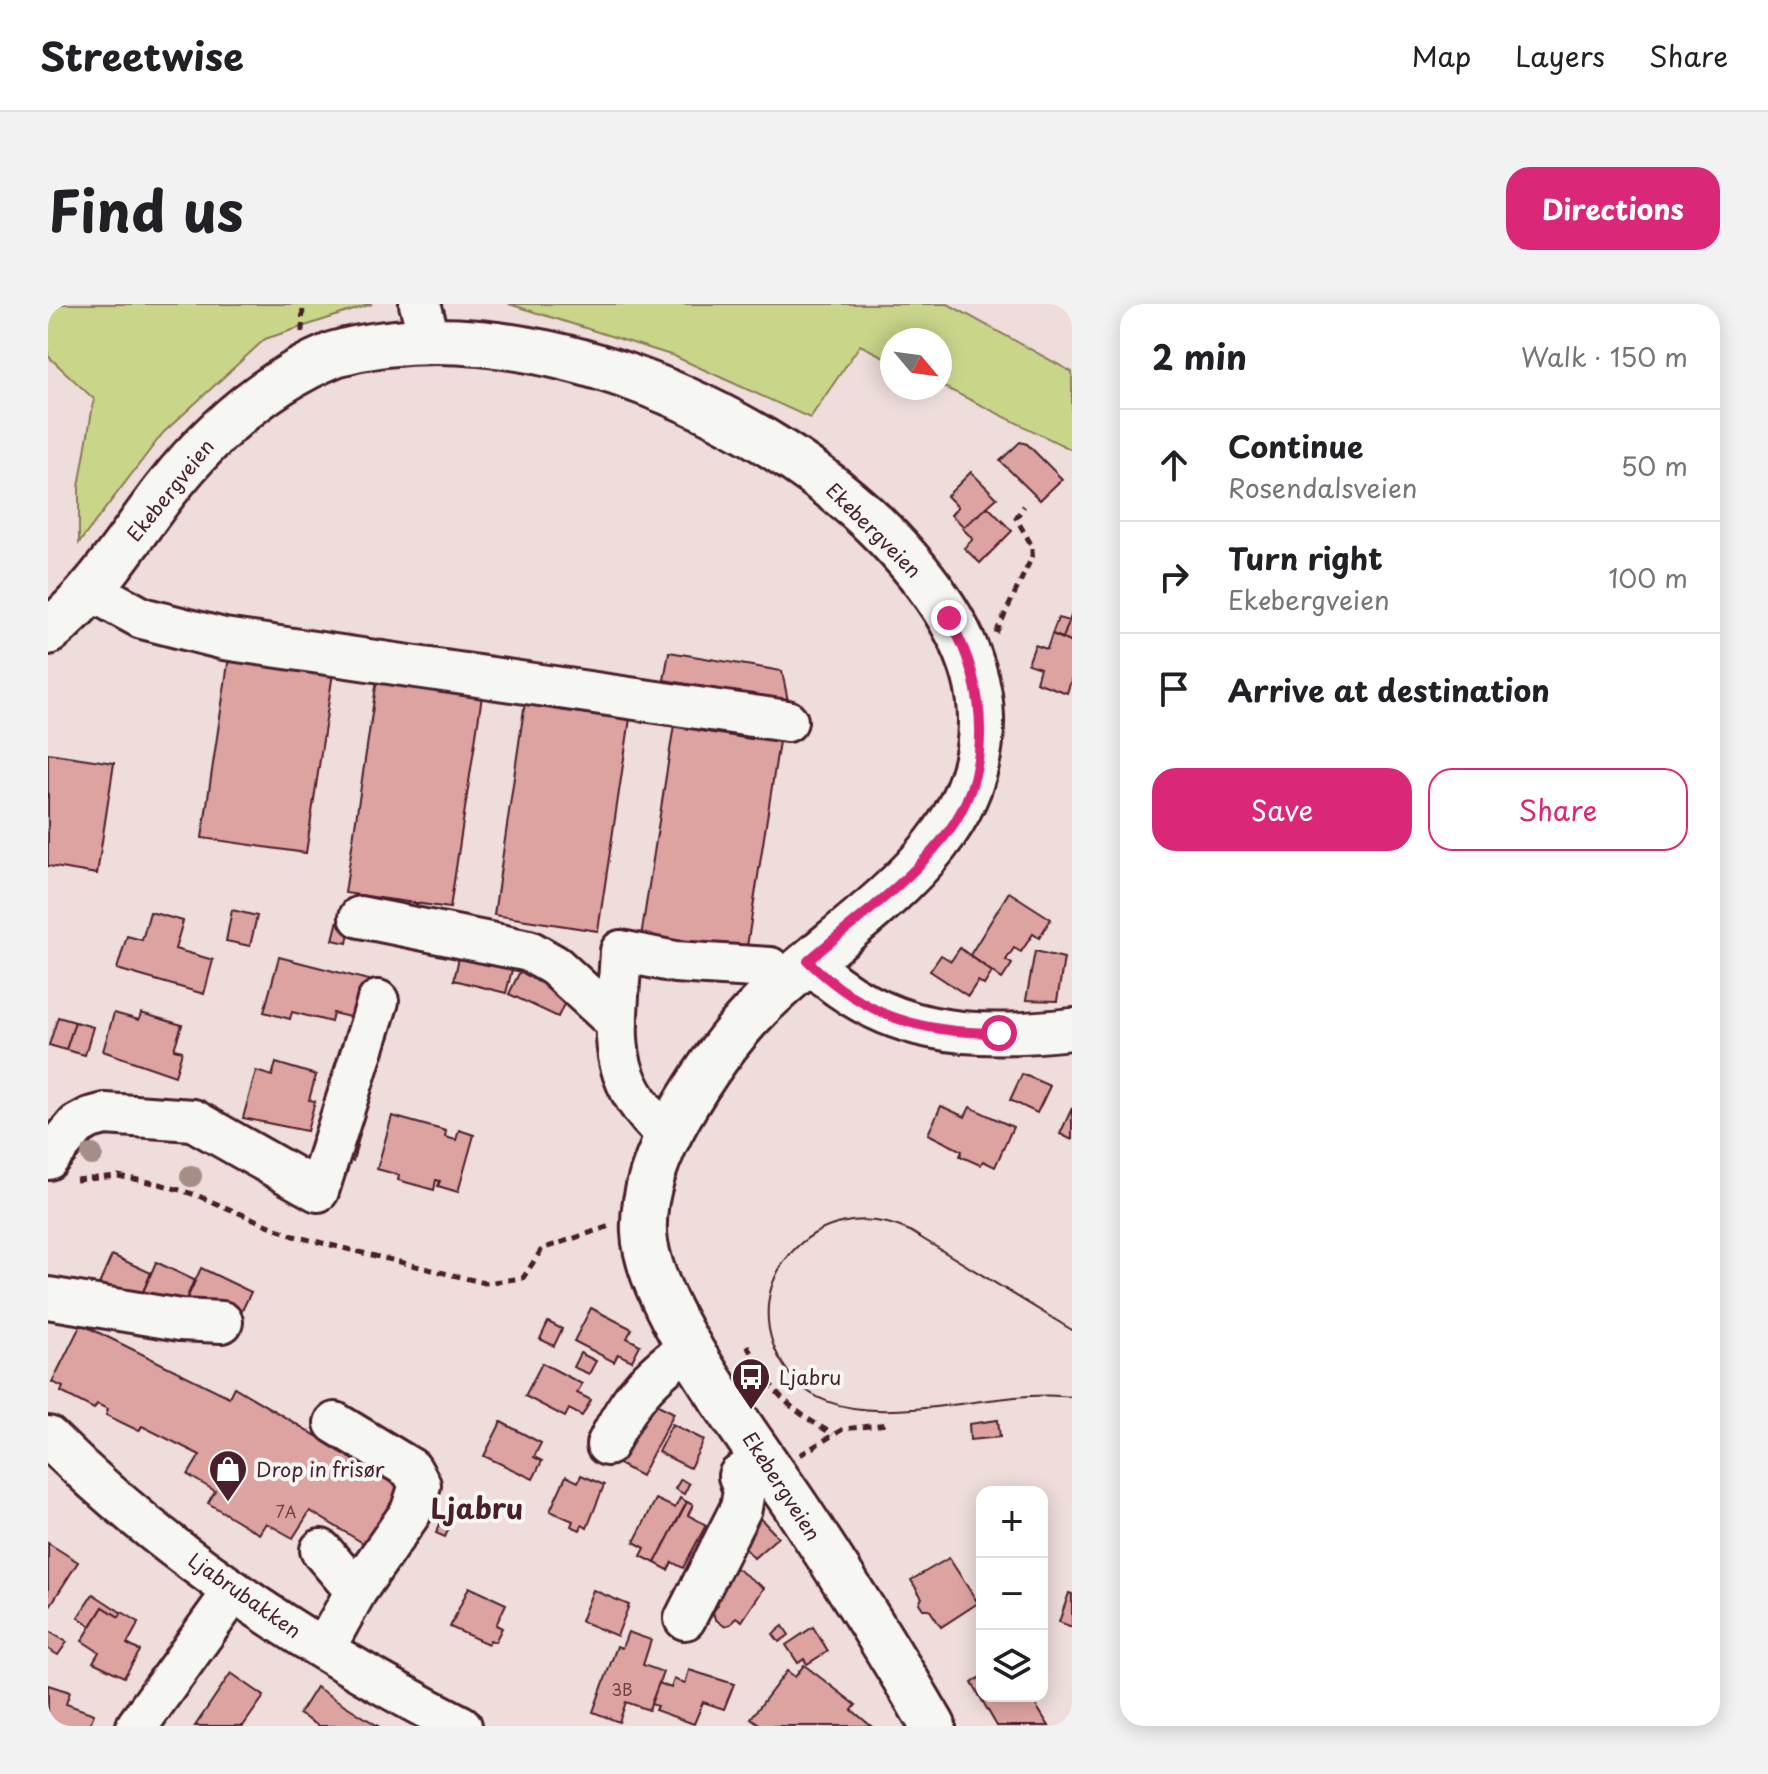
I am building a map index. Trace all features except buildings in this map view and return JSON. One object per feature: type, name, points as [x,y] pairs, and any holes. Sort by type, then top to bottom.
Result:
[{"type":"main road","name":"Ekebergveien","points":[[48,632],[91,590],[184,468],[224,425],[254,401],[335,353],[381,339],[424,318],[572,351],[682,390],[745,423],[814,471],[872,522],[916,569],[949,618],[970,660],[981,707],[978,758],[963,804],[934,849],[797,971],[730,1040],[668,1136],[648,1191],[644,1239],[659,1293],[691,1346],[778,1459],[933,1726]]},
{"type":"street","points":[[91,590],[142,618],[224,639],[787,721]]},
{"type":"street","points":[[360,917],[529,951],[555,966],[617,1023]]},
{"type":"street","points":[[668,1136],[629,1092],[620,1072],[617,1023],[621,951],[675,962],[797,971],[826,979],[868,1007],[923,1028],[999,1033],[1072,1029]]},
{"type":"street","points":[[55,1174],[57,1145],[90,1118],[105,1114],[193,1120],[318,1191],[378,1001]]},
{"type":"street","points":[[48,1298],[180,1320],[222,1322]]},
{"type":"street","points":[[607,1445],[623,1411],[645,1381],[691,1346]]},
{"type":"street","points":[[324,1649],[356,1591],[411,1512],[420,1485],[411,1469],[335,1423]]},
{"type":"street","name":"Ljabrubakken","points":[[48,1437],[118,1503],[234,1591],[384,1687],[461,1726]]},
{"type":"street","points":[[685,1619],[741,1508],[744,1491],[739,1476],[778,1459]]},
{"type":"street","points":[[321,1550],[356,1591]]},
{"type":"street","points":[[137,1726],[234,1591]]},
{"type":"path","points":[[1002,624],[1032,557],[1031,543],[1016,518],[1024,506]]},
{"type":"path","points":[[55,1174],[75,1180],[118,1176],[160,1184],[196,1195],[294,1236],[485,1283],[523,1278],[542,1249],[622,1224]]},
{"type":"path","points":[[747,1345],[762,1378],[774,1391],[805,1419],[833,1434]]},
{"type":"path","points":[[778,1459],[833,1434],[888,1424]]},
{"type":"green space","points":[[48,304],[372,304],[265,339],[163,433],[79,543],[79,487],[94,399],[48,356]]},
{"type":"green space","points":[[509,304],[948,304],[1072,372],[1072,450],[952,391],[952,328],[880,328],[880,355],[860,345],[810,418],[674,356]]},
{"type":"tram line","points":[[1072,1330],[910,1231],[876,1221],[843,1223],[814,1234],[791,1253],[775,1278],[768,1308],[772,1340],[788,1372],[812,1394],[844,1406],[880,1410],[1038,1396],[1072,1397]]},
{"type":"place","name":"Ljabru","points":[[751,1411]]},
{"type":"place","name":"Drop in frisør","points":[[228,1503]]},
{"type":"district","name":"Ljabru","points":[[477,1507]]},
{"type":"route","points":[[949,618],[970,660],[981,707],[978,758],[963,804],[942,841],[808,961],[850,996],[899,1021],[943,1031],[999,1033]]}]
